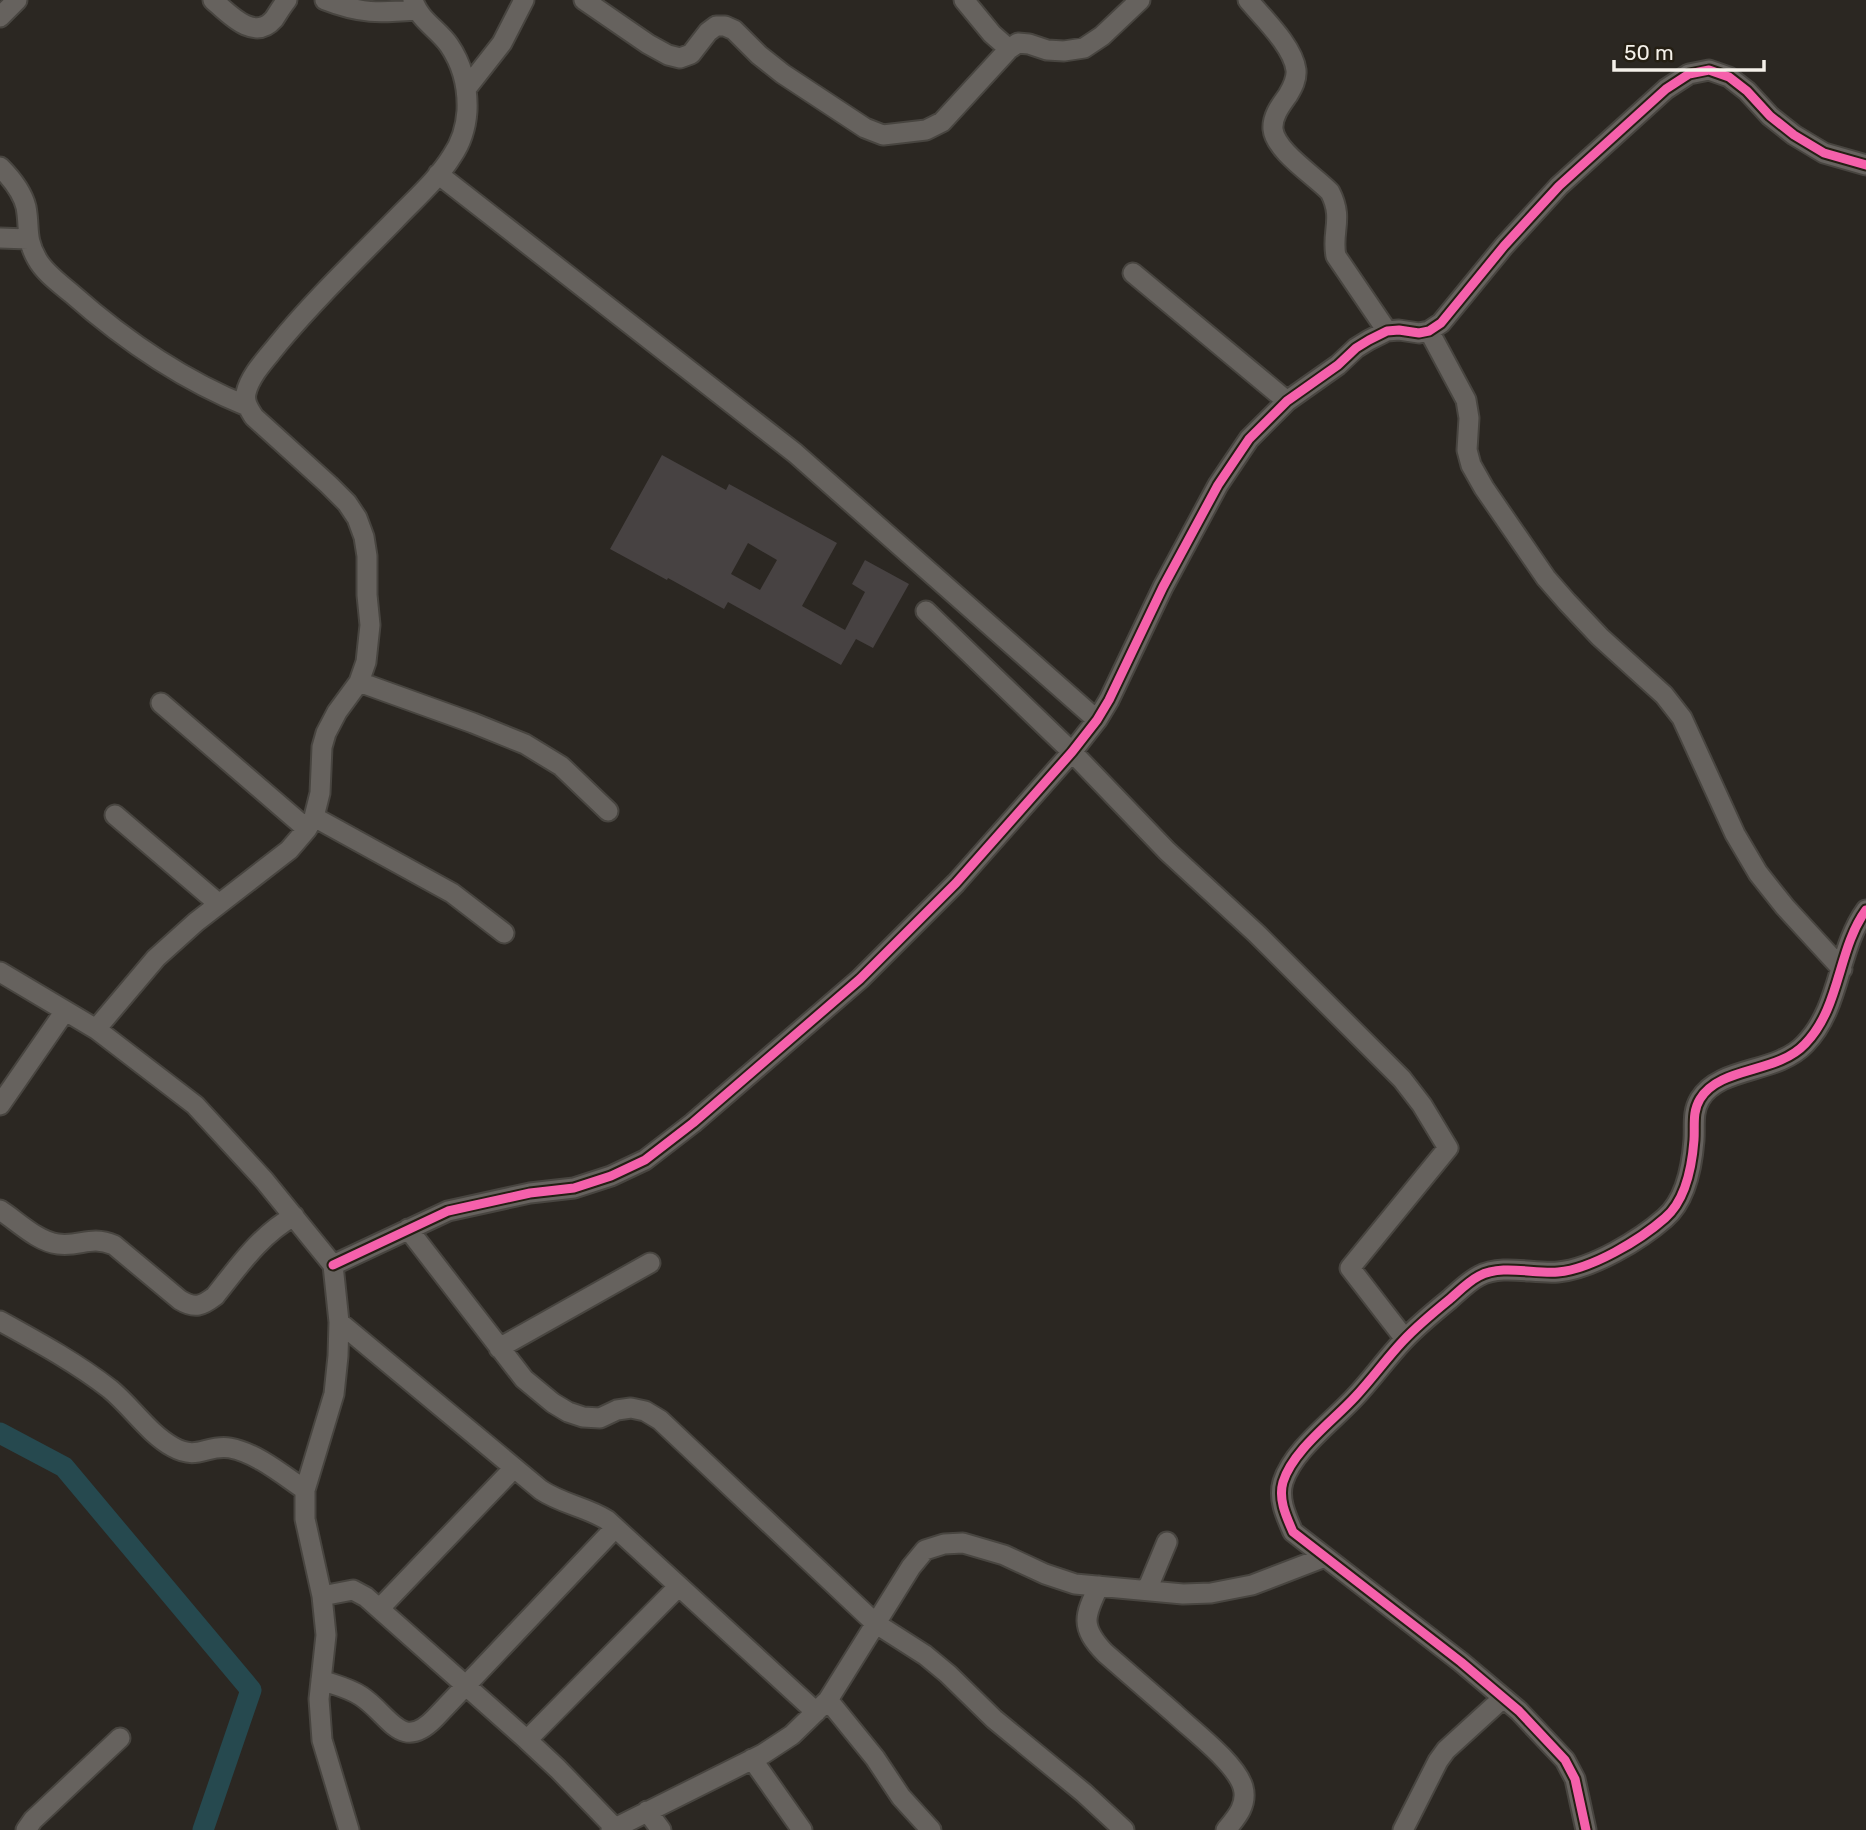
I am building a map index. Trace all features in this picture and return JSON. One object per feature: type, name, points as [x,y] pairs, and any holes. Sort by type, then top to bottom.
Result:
[{"type":"street","points":[[0,17],[17,0]]},
{"type":"street","points":[[213,0],[243,25],[252,29],[263,28],[273,20],[287,0]]},
{"type":"street","points":[[247,406],[246,394],[253,378],[287,333],[425,190],[452,157],[463,135],[467,113],[462,71],[449,45],[415,5],[380,13],[352,10],[325,0]]},
{"type":"street","points":[[466,89],[502,43],[524,0]]},
{"type":"street","points":[[584,0],[648,44],[680,58],[691,54],[716,26],[734,30],[783,74],[865,128],[884,135],[926,130],[942,122],[1009,48],[1018,43],[1047,50],[1084,48],[1102,36],[1140,0]]},
{"type":"street","points":[[964,0],[992,34],[1009,48]]},
{"type":"street","points":[[1248,0],[1282,41],[1296,71],[1294,85],[1275,118],[1275,136],[1282,147],[1330,192],[1338,216],[1336,256],[1387,331]]},
{"type":"street","points":[[333,1265],[448,1211],[574,1188],[611,1176],[645,1160],[693,1123],[860,979],[956,883],[1097,720],[1163,587],[1218,485],[1249,439],[1287,401],[1369,340],[1387,331],[1429,331],[1441,323],[1504,246],[1559,186],[1666,89],[1689,74],[1709,71],[1729,77],[1794,135],[1824,153],[1866,165]]},
{"type":"street","points":[[0,167],[20,191],[26,206],[28,239],[38,261],[51,275],[108,325],[194,383],[247,406],[271,434],[338,494],[357,518],[367,556],[370,625],[366,662],[359,682],[337,712],[326,733],[322,747],[320,793],[310,823],[289,850],[219,904],[156,958],[96,1029]]},
{"type":"street","points":[[438,174],[794,453],[1097,720]]},
{"type":"street","points":[[0,237],[28,239]]},
{"type":"street","points":[[1133,273],[1287,401]]},
{"type":"street","points":[[1429,331],[1466,400],[1469,418],[1467,450],[1471,465],[1484,488],[1546,578],[1600,637],[1664,695],[1682,718],[1735,834],[1758,873],[1842,969]]},
{"type":"street","points":[[926,611],[1072,752],[1167,851],[1257,934],[1402,1079],[1422,1105],[1448,1148],[1350,1268],[1405,1339]]},
{"type":"street","points":[[359,682],[525,744],[561,766],[608,811]]},
{"type":"street","points":[[161,703],[310,823],[452,893],[504,933]]},
{"type":"street","points":[[115,815],[219,904]]},
{"type":"street","points":[[1586,1830],[1575,1779],[1565,1760],[1519,1711],[1461,1662],[1293,1532],[1282,1507],[1283,1483],[1295,1459],[1357,1395],[1405,1339],[1480,1275],[1499,1271],[1559,1272],[1586,1266],[1622,1249],[1667,1216],[1681,1196],[1691,1167],[1693,1120],[1698,1102],[1706,1089],[1741,1072],[1762,1068],[1784,1059],[1805,1045],[1833,999],[1852,938],[1866,910]]},
{"type":"street","points":[[0,972],[96,1029],[195,1105],[264,1180],[333,1265],[338,1322],[334,1394],[305,1490],[305,1519],[322,1596],[326,1635],[319,1699],[321,1740],[349,1830]]},
{"type":"street","points":[[0,1105],[65,1011]]},
{"type":"street","points":[[0,1210],[36,1235],[56,1244],[102,1240],[114,1245],[180,1300],[198,1307],[215,1296],[262,1239],[294,1216]]},
{"type":"street","points":[[408,1229],[524,1379],[553,1403],[583,1417],[600,1418],[617,1410],[631,1408],[645,1411],[660,1420],[875,1623],[925,1655],[948,1674],[994,1719],[1125,1830]]},
{"type":"street","points":[[499,1348],[650,1263]]},
{"type":"street","points":[[0,1321],[52,1349],[88,1373],[118,1396],[170,1446],[193,1454],[227,1447],[237,1450],[267,1464],[305,1490]]},
{"type":"street","points":[[338,1322],[552,1497],[597,1514],[615,1528],[679,1586],[822,1706],[874,1758],[901,1797],[931,1830]]},
{"type":"street","points":[[380,1608],[514,1468]]},
{"type":"street","points":[[321,1680],[360,1695],[401,1731],[411,1734],[419,1732],[428,1726],[615,1528]]},
{"type":"street","points":[[1147,1590],[1167,1542]]},
{"type":"street","points":[[322,1596],[353,1590],[380,1608],[558,1769],[613,1829],[752,1759],[792,1735],[822,1706],[911,1567],[925,1550],[944,1544],[963,1544],[1004,1555],[1075,1584],[1183,1594],[1211,1593],[1252,1585],[1325,1557]]},
{"type":"street","points":[[527,1740],[679,1586]]},
{"type":"street","points":[[1099,1586],[1087,1615],[1091,1639],[1218,1753],[1239,1777],[1244,1789],[1244,1800],[1239,1815],[1226,1830]]},
{"type":"street","points":[[1403,1830],[1442,1756],[1503,1698]]},
{"type":"street","points":[[26,1830],[33,1820],[120,1738]]},
{"type":"street","points":[[752,1759],[802,1830]]},
{"type":"street","points":[[647,1811],[661,1830]]},
{"type":"building","points":[[662,455],[726,490],[729,484],[837,543],[802,606],[845,630],[865,592],[852,584],[865,560],[909,584],[873,648],[856,639],[841,665],[728,602],[724,609],[610,549]],"holes":[[[748,543],[777,560],[760,590],[731,574]]]},
{"type":"waterway","points":[[0,1433],[64,1467],[251,1690],[203,1830]]},
{"type":"cycle path","points":[[333,1265],[448,1211],[530,1193],[574,1188],[611,1176],[645,1160],[693,1123],[860,979],[956,883],[1097,720],[1163,587],[1218,485],[1249,439],[1287,401],[1369,340],[1387,331],[1429,331],[1441,323],[1504,246],[1559,186],[1666,89],[1689,74],[1709,70],[1729,77],[1794,135],[1824,153],[1866,165]]},
{"type":"cycle path","points":[[1586,1830],[1575,1779],[1565,1760],[1519,1711],[1461,1662],[1293,1532],[1282,1501],[1283,1482],[1304,1447],[1355,1397],[1403,1341],[1479,1276],[1508,1270],[1571,1270],[1629,1244],[1665,1218],[1678,1202],[1687,1182],[1693,1150],[1695,1114],[1700,1099],[1709,1088],[1721,1081],[1780,1061],[1805,1044],[1826,1013],[1849,943],[1866,910]]}]
